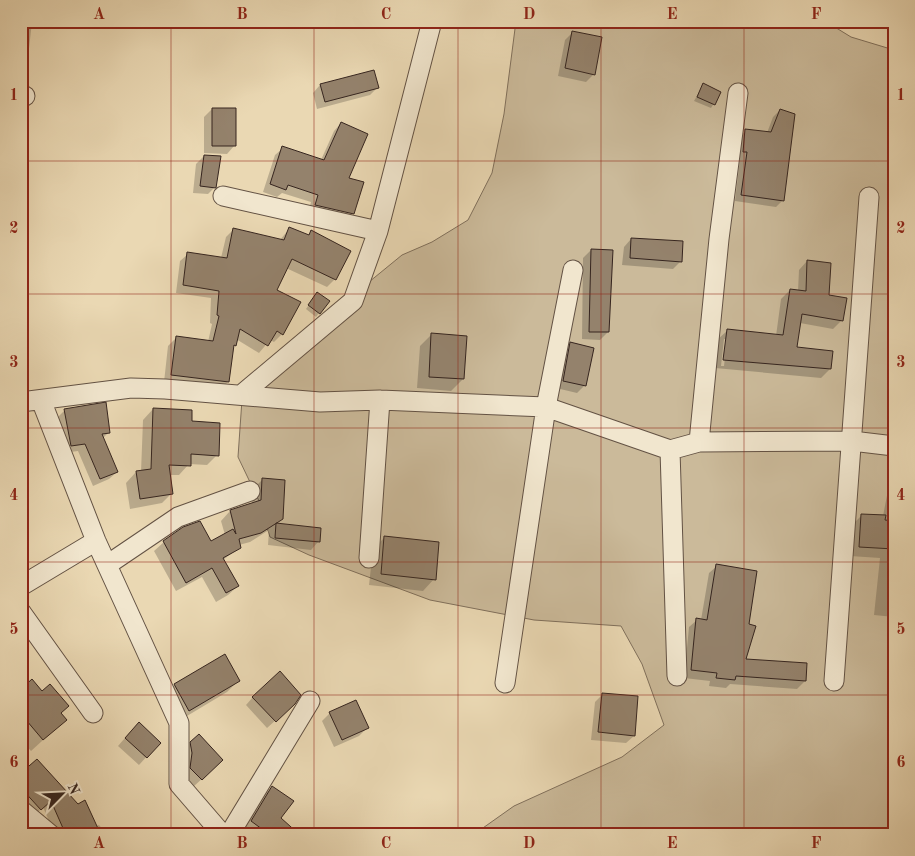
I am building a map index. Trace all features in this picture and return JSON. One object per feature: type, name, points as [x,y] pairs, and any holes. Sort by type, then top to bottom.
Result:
[{"type":"street","points":[[241,395],[353,301],[378,232],[432,21]]},
{"type":"street","points":[[699,442],[719,239],[738,93]]},
{"type":"street","points":[[223,196],[378,232]]},
{"type":"street","points":[[834,681],[869,197]]},
{"type":"street","points":[[505,683],[546,407],[573,270]]},
{"type":"street","points":[[21,402],[132,388],[320,402],[380,400],[546,407],[670,450],[699,442],[852,441],[894,446]]},
{"type":"street","points":[[41,400],[96,540],[179,723],[179,784],[223,835]]},
{"type":"street","points":[[369,558],[380,400]]},
{"type":"street","points":[[670,450],[678,676]]},
{"type":"street","points":[[107,565],[178,517],[250,491]]},
{"type":"street","points":[[21,586],[96,540]]},
{"type":"street","points":[[21,612],[93,713]]},
{"type":"street","points":[[229,835],[310,701]]},
{"type":"street","points":[[21,810],[51,835]]},
{"type":"shaded area","points":[[516,21],[825,21],[851,37],[894,50],[894,835],[473,835],[514,806],[622,757],[664,725],[642,664],[621,626],[534,620],[430,600],[309,555],[270,537],[259,501],[238,457],[243,385],[402,255],[432,242],[468,220],[492,173],[504,114]]},
{"type":"building","points":[[572,31],[602,37],[595,75],[565,68]]},
{"type":"building","points":[[374,70],[379,88],[325,102],[320,84]]},
{"type":"building","points":[[703,83],[721,92],[715,105],[697,97]]},
{"type":"building","points":[[212,108],[236,108],[236,146],[212,146]]},
{"type":"building","points":[[780,109],[795,114],[784,201],[741,195],[747,152],[743,152],[745,129],[771,132]]},
{"type":"building","points":[[341,122],[368,134],[349,178],[364,182],[354,214],[315,205],[318,195],[288,185],[286,190],[270,184],[282,146],[324,160]]},
{"type":"building","points":[[204,155],[221,156],[216,188],[200,186]]},
{"type":"building","points":[[289,227],[309,235],[311,230],[351,251],[336,280],[292,259],[277,290],[301,302],[283,335],[277,331],[268,346],[240,329],[236,346],[234,345],[229,382],[171,375],[176,336],[213,341],[219,316],[217,315],[219,291],[183,285],[187,252],[227,258],[233,228],[284,240]]},
{"type":"building","points":[[631,238],[683,241],[682,262],[630,258]]},
{"type":"building","points":[[591,249],[613,250],[609,332],[589,332]]},
{"type":"building","points":[[807,260],[831,263],[829,295],[847,298],[843,321],[802,314],[797,347],[833,351],[831,369],[723,360],[727,329],[783,335],[790,289],[806,291]]},
{"type":"building","points":[[317,292],[330,301],[320,314],[308,305]]},
{"type":"building","points":[[431,333],[467,336],[464,379],[429,377]]},
{"type":"building","points":[[570,342],[594,348],[586,386],[563,381]]},
{"type":"building","points":[[106,402],[110,433],[102,434],[118,472],[100,479],[85,444],[71,446],[64,409]]},
{"type":"building","points":[[153,408],[192,410],[192,421],[220,423],[219,456],[191,454],[191,466],[169,465],[173,494],[140,499],[136,471],[151,469]]},
{"type":"building","points":[[262,478],[285,480],[283,519],[261,533],[239,539],[241,548],[223,558],[239,586],[226,593],[212,568],[186,583],[163,541],[183,527],[200,521],[211,541],[233,529],[236,534],[230,510],[261,500]]},
{"type":"building","points":[[861,514],[886,515],[885,520],[894,521],[894,549],[859,547]]},
{"type":"building","points":[[276,523],[321,528],[320,542],[275,538]]},
{"type":"building","points":[[384,536],[439,542],[436,580],[381,574]]},
{"type":"building","points":[[716,564],[757,571],[749,624],[756,626],[746,659],[807,663],[806,681],[736,676],[735,680],[716,678],[717,673],[691,670],[696,618],[707,620]]},
{"type":"building","points":[[225,654],[240,681],[189,711],[174,684]]},
{"type":"building","points":[[280,671],[301,695],[295,704],[276,722],[252,697]]},
{"type":"building","points":[[32,679],[42,691],[50,684],[69,706],[61,713],[67,720],[43,740],[21,714],[21,689]]},
{"type":"building","points":[[602,693],[638,696],[635,736],[598,732]]},
{"type":"building","points":[[356,700],[369,728],[342,740],[329,712]]},
{"type":"building","points":[[139,722],[161,743],[147,758],[125,738]]},
{"type":"building","points":[[199,734],[223,760],[202,780],[190,768],[192,753],[190,742]]},
{"type":"building","points":[[37,759],[78,804],[85,800],[101,835],[66,835],[51,801],[41,810],[21,788],[21,773]]},
{"type":"building","points":[[272,786],[294,801],[281,818],[300,835],[270,835],[251,821]]}]
